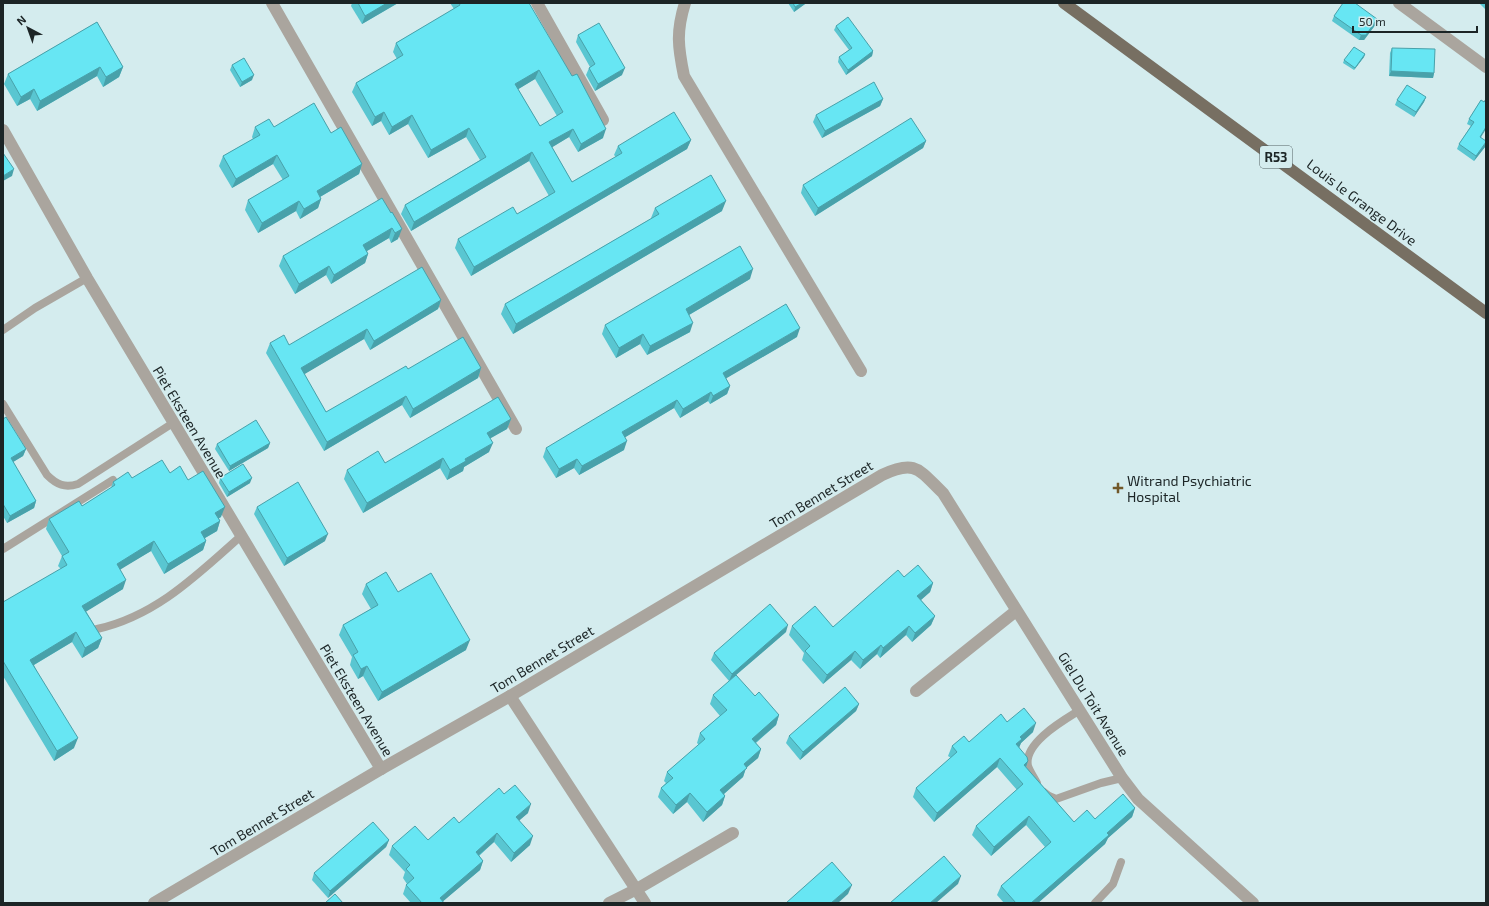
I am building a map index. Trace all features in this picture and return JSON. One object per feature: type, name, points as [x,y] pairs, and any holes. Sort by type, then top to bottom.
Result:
[{"type":"main road","name":"Louis le Grange Drive","points":[[1064,3],[1486,313]]},
{"type":"street","points":[[272,3],[516,429]]},
{"type":"street","points":[[537,3],[603,120]]},
{"type":"street","points":[[685,3],[680,20],[678,47],[684,76],[861,371]]},
{"type":"street","points":[[1399,3],[1486,67]]},
{"type":"street","name":"Piet Eksteen Avenue","points":[[3,130],[87,278],[381,769]]},
{"type":"street","name":"Tom Bennet Street","points":[[154,903],[381,769],[510,696],[887,472],[901,467],[915,468],[943,493]]},
{"type":"street","name":"Giel Du Toit Avenue","points":[[943,493],[1122,778],[1138,799],[1253,903]]},
{"type":"street","points":[[916,691],[1016,611]]},
{"type":"street","points":[[510,696],[645,903]]},
{"type":"street","points":[[609,903],[637,889],[732,833]]},
{"type":"lane","points":[[3,330],[35,308],[87,278]]},
{"type":"lane","points":[[3,404],[48,475],[54,482],[62,486],[69,487],[78,484],[173,423]]},
{"type":"lane","points":[[3,549],[113,480]]},
{"type":"lane","points":[[97,629],[119,624],[145,612],[183,587],[241,536]]},
{"type":"lane","points":[[1080,710],[1051,729],[1030,752],[1028,766],[1040,787],[1049,796],[1056,799],[1101,783],[1122,778]]},
{"type":"lane","points":[[1095,903],[1113,884],[1121,862]]},
{"type":"building","points":[[358,3],[387,3],[365,16]]},
{"type":"building","points":[[459,3],[529,3],[572,76],[577,74],[606,129],[581,144],[573,129],[549,142],[572,182],[622,153],[618,146],[674,112],[691,140],[474,267],[458,239],[513,207],[517,214],[555,192],[532,152],[414,222],[405,205],[486,157],[469,128],[431,150],[412,115],[392,127],[384,112],[375,117],[356,83],[403,55],[396,43],[460,5]],"holes":[[[539,70],[563,112],[540,126],[515,84]]]},
{"type":"building","points":[[793,3],[802,3],[795,7]]},
{"type":"building","points":[[1343,3],[1355,3],[1377,19],[1366,35],[1361,35],[1334,16]]},
{"type":"building","points":[[848,17],[873,51],[848,70],[839,57],[852,48],[836,26]]},
{"type":"building","points":[[97,22],[123,67],[106,77],[100,67],[40,101],[34,89],[21,97],[8,74]]},
{"type":"building","points":[[599,23],[625,68],[598,84],[589,68],[595,64],[578,35]]},
{"type":"building","points":[[1354,47],[1365,54],[1355,68],[1344,60]]},
{"type":"building","points":[[1392,48],[1435,49],[1434,73],[1391,71]]},
{"type":"building","points":[[244,58],[254,75],[242,82],[232,65]]},
{"type":"building","points":[[874,82],[883,99],[825,131],[816,115]]},
{"type":"building","points":[[1407,85],[1426,97],[1416,112],[1397,100]]},
{"type":"building","points":[[1486,99],[1486,127],[1480,137],[1486,142],[1476,156],[1459,144],[1474,122],[1469,119],[1481,100],[1484,102]]},
{"type":"building","points":[[314,103],[331,133],[341,127],[362,164],[317,191],[321,199],[304,209],[299,201],[262,223],[248,200],[289,176],[277,155],[236,179],[223,156],[260,135],[255,127],[269,119],[274,127]]},
{"type":"building","points":[[911,118],[926,141],[818,208],[803,185]]},
{"type":"building","points":[[3,153],[14,169],[3,176]]},
{"type":"building","points":[[711,175],[726,201],[516,324],[505,304],[659,214],[655,208]]},
{"type":"building","points":[[382,198],[402,229],[395,233],[392,228],[363,245],[368,254],[334,275],[329,266],[299,284],[283,256]]},
{"type":"building","points":[[740,246],[753,269],[686,309],[693,323],[650,346],[643,334],[619,348],[605,325]]},
{"type":"building","points":[[422,267],[441,300],[374,341],[367,329],[301,368],[326,412],[406,366],[408,369],[463,337],[481,368],[413,409],[406,396],[327,442],[270,343],[284,335],[289,345]]},
{"type":"building","points":[[786,304],[800,328],[723,373],[730,386],[713,396],[711,392],[683,409],[677,400],[622,432],[627,441],[582,466],[577,459],[559,469],[546,448]]},
{"type":"building","points":[[498,397],[511,419],[487,433],[493,443],[465,459],[466,461],[450,470],[443,458],[367,503],[347,470],[378,451],[385,463]]},
{"type":"building","points":[[6,417],[26,449],[11,458],[36,501],[10,516],[3,504],[3,419]]},
{"type":"building","points":[[256,420],[270,443],[230,466],[217,444]]},
{"type":"building","points":[[162,460],[170,473],[180,466],[188,480],[203,471],[225,507],[215,513],[220,521],[201,532],[206,541],[168,564],[154,541],[117,564],[126,580],[82,606],[102,638],[85,648],[76,632],[30,660],[78,738],[57,751],[3,661],[3,602],[67,565],[62,556],[69,552],[49,519],[79,501],[82,506],[115,485],[113,482],[128,472],[132,478]]},
{"type":"building","points":[[243,464],[252,478],[229,492],[220,478]]},
{"type":"building","points":[[298,482],[328,534],[287,558],[257,507]]},
{"type":"building","points":[[918,565],[933,583],[917,596],[935,616],[915,633],[909,626],[883,648],[881,645],[863,660],[855,651],[827,675],[805,651],[810,646],[792,626],[815,606],[833,627],[898,570],[904,577]]},
{"type":"building","points":[[386,572],[398,592],[431,573],[470,640],[382,692],[367,666],[361,669],[353,655],[358,652],[343,625],[378,605],[366,584]]},
{"type":"building","points":[[770,604],[788,625],[732,674],[714,653]]},
{"type":"building","points":[[736,675],[755,696],[759,692],[779,715],[752,739],[761,749],[744,764],[747,768],[720,790],[725,796],[707,812],[690,793],[676,805],[661,788],[673,778],[667,772],[705,739],[700,733],[727,710],[713,695]]},
{"type":"building","points":[[845,687],[859,704],[803,752],[789,736]]},
{"type":"building","points":[[1024,708],[1036,723],[1020,737],[1022,739],[1016,744],[1027,757],[1028,761],[1024,765],[1074,822],[1087,810],[1095,819],[1123,794],[1135,808],[1107,833],[1109,835],[1031,903],[1016,903],[1001,886],[1051,842],[1029,816],[994,847],[976,826],[1023,784],[1000,758],[937,813],[916,788],[957,752],[952,746],[964,736],[969,742],[1001,714],[1007,722]]},
{"type":"building","points":[[515,785],[531,804],[516,817],[533,836],[514,853],[497,833],[476,852],[483,861],[440,898],[444,903],[422,903],[406,885],[414,878],[406,869],[410,865],[392,846],[415,826],[428,840],[454,817],[459,823],[499,788],[504,794]]},
{"type":"building","points":[[373,822],[389,840],[330,891],[314,873]]},
{"type":"building","points":[[944,856],[961,876],[930,903],[890,903]]},
{"type":"building","points":[[832,862],[852,885],[831,903],[786,903]]},
{"type":"building","points":[[335,894],[343,903],[325,903]]},
{"type":"place","name":"Witrand Psychiatric Hospital","points":[[1118,488]]}]
